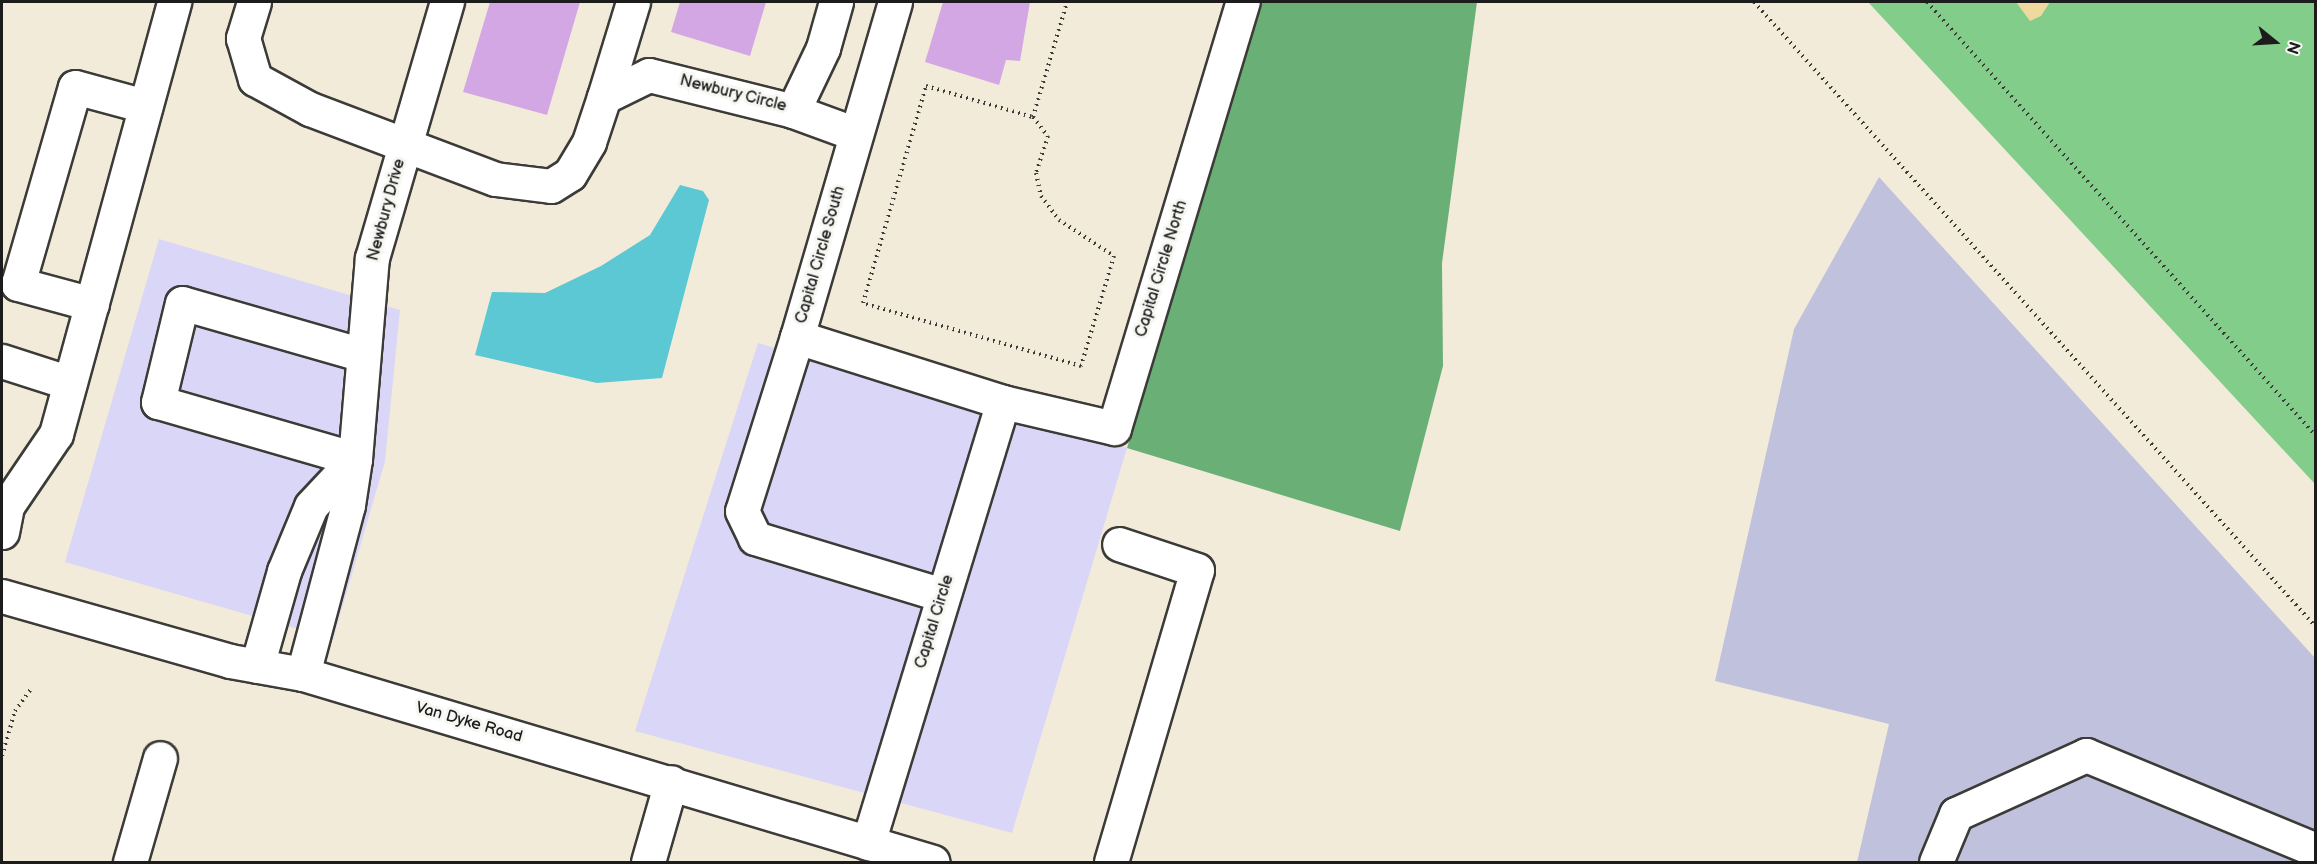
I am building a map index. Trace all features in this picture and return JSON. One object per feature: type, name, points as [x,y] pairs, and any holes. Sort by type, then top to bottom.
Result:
[{"type":"street","points":[[2,532],[8,506],[56,434],[174,2]]},
{"type":"street","points":[[254,2],[243,38],[255,80],[310,109],[495,179],[551,186],[570,174],[589,142],[633,2]]},
{"type":"street","name":"Newbury Drive","points":[[303,674],[348,505],[372,258],[447,2]]},
{"type":"street","name":"Newbury Circle","points":[[604,97],[649,75],[793,111],[823,48],[836,2]]},
{"type":"street","name":"Capital Circle South","points":[[895,2],[797,337],[1003,402]]},
{"type":"street","name":"Capital Circle North","points":[[1003,402],[1114,428],[1242,2]]},
{"type":"street","points":[[92,304],[18,284],[75,87],[145,106]]},
{"type":"street","points":[[793,111],[856,134]]},
{"type":"street","points":[[257,666],[284,571],[311,506],[354,459],[158,402],[182,303],[363,355]]},
{"type":"street","points":[[797,337],[742,512],[755,538],[944,595]]},
{"type":"street","points":[[2,361],[70,383]]},
{"type":"street","name":"Capital Circle","points":[[868,843],[1003,402]]},
{"type":"street","points":[[1111,862],[1197,570],[1119,544]]},
{"type":"street","name":"Van Dyke Road","points":[[2,596],[257,666],[303,674],[933,862]]},
{"type":"street","points":[[1936,862],[1956,814],[2086,755],[2316,850]]},
{"type":"street","points":[[130,862],[160,758]]},
{"type":"street","points":[[648,862],[670,782]]},
{"type":"path","points":[[1033,117],[1067,2]]},
{"type":"path","points":[[1754,2],[2316,627]]},
{"type":"path","points":[[1927,2],[2316,435]]},
{"type":"path","points":[[926,86],[1033,117],[1048,136],[1036,173],[1041,196],[1059,220],[1114,256],[1081,366],[863,303],[926,86]]},
{"type":"path","points":[[2,756],[15,711],[31,689]]},
{"type":"shaded area","points":[[1879,177],[2315,658],[2315,862],[1857,862],[1889,724],[1715,681],[1794,329]]},
{"type":"shaded area","points":[[159,239],[400,310],[385,461],[333,639],[65,562]]},
{"type":"shaded area","points":[[758,343],[1127,448],[1012,833],[635,731]]},
{"type":"green space","points":[[1262,2],[1477,2],[1442,263],[1443,366],[1400,531],[1127,448]]},
{"type":"green space","points":[[1868,2],[2315,2],[2315,484]]},
{"type":"sand","points":[[2016,2],[2050,2],[2041,16],[2030,21]]},
{"type":"water","points":[[680,185],[703,191],[709,200],[662,378],[597,383],[475,355],[492,292],[545,293],[601,266],[650,235]]},
{"type":"building","points":[[490,2],[580,2],[547,115],[463,92]]},
{"type":"building","points":[[680,2],[766,2],[750,56],[671,32]]},
{"type":"building","points":[[943,2],[1030,2],[1020,61],[1006,60],[999,85],[925,62]]}]
